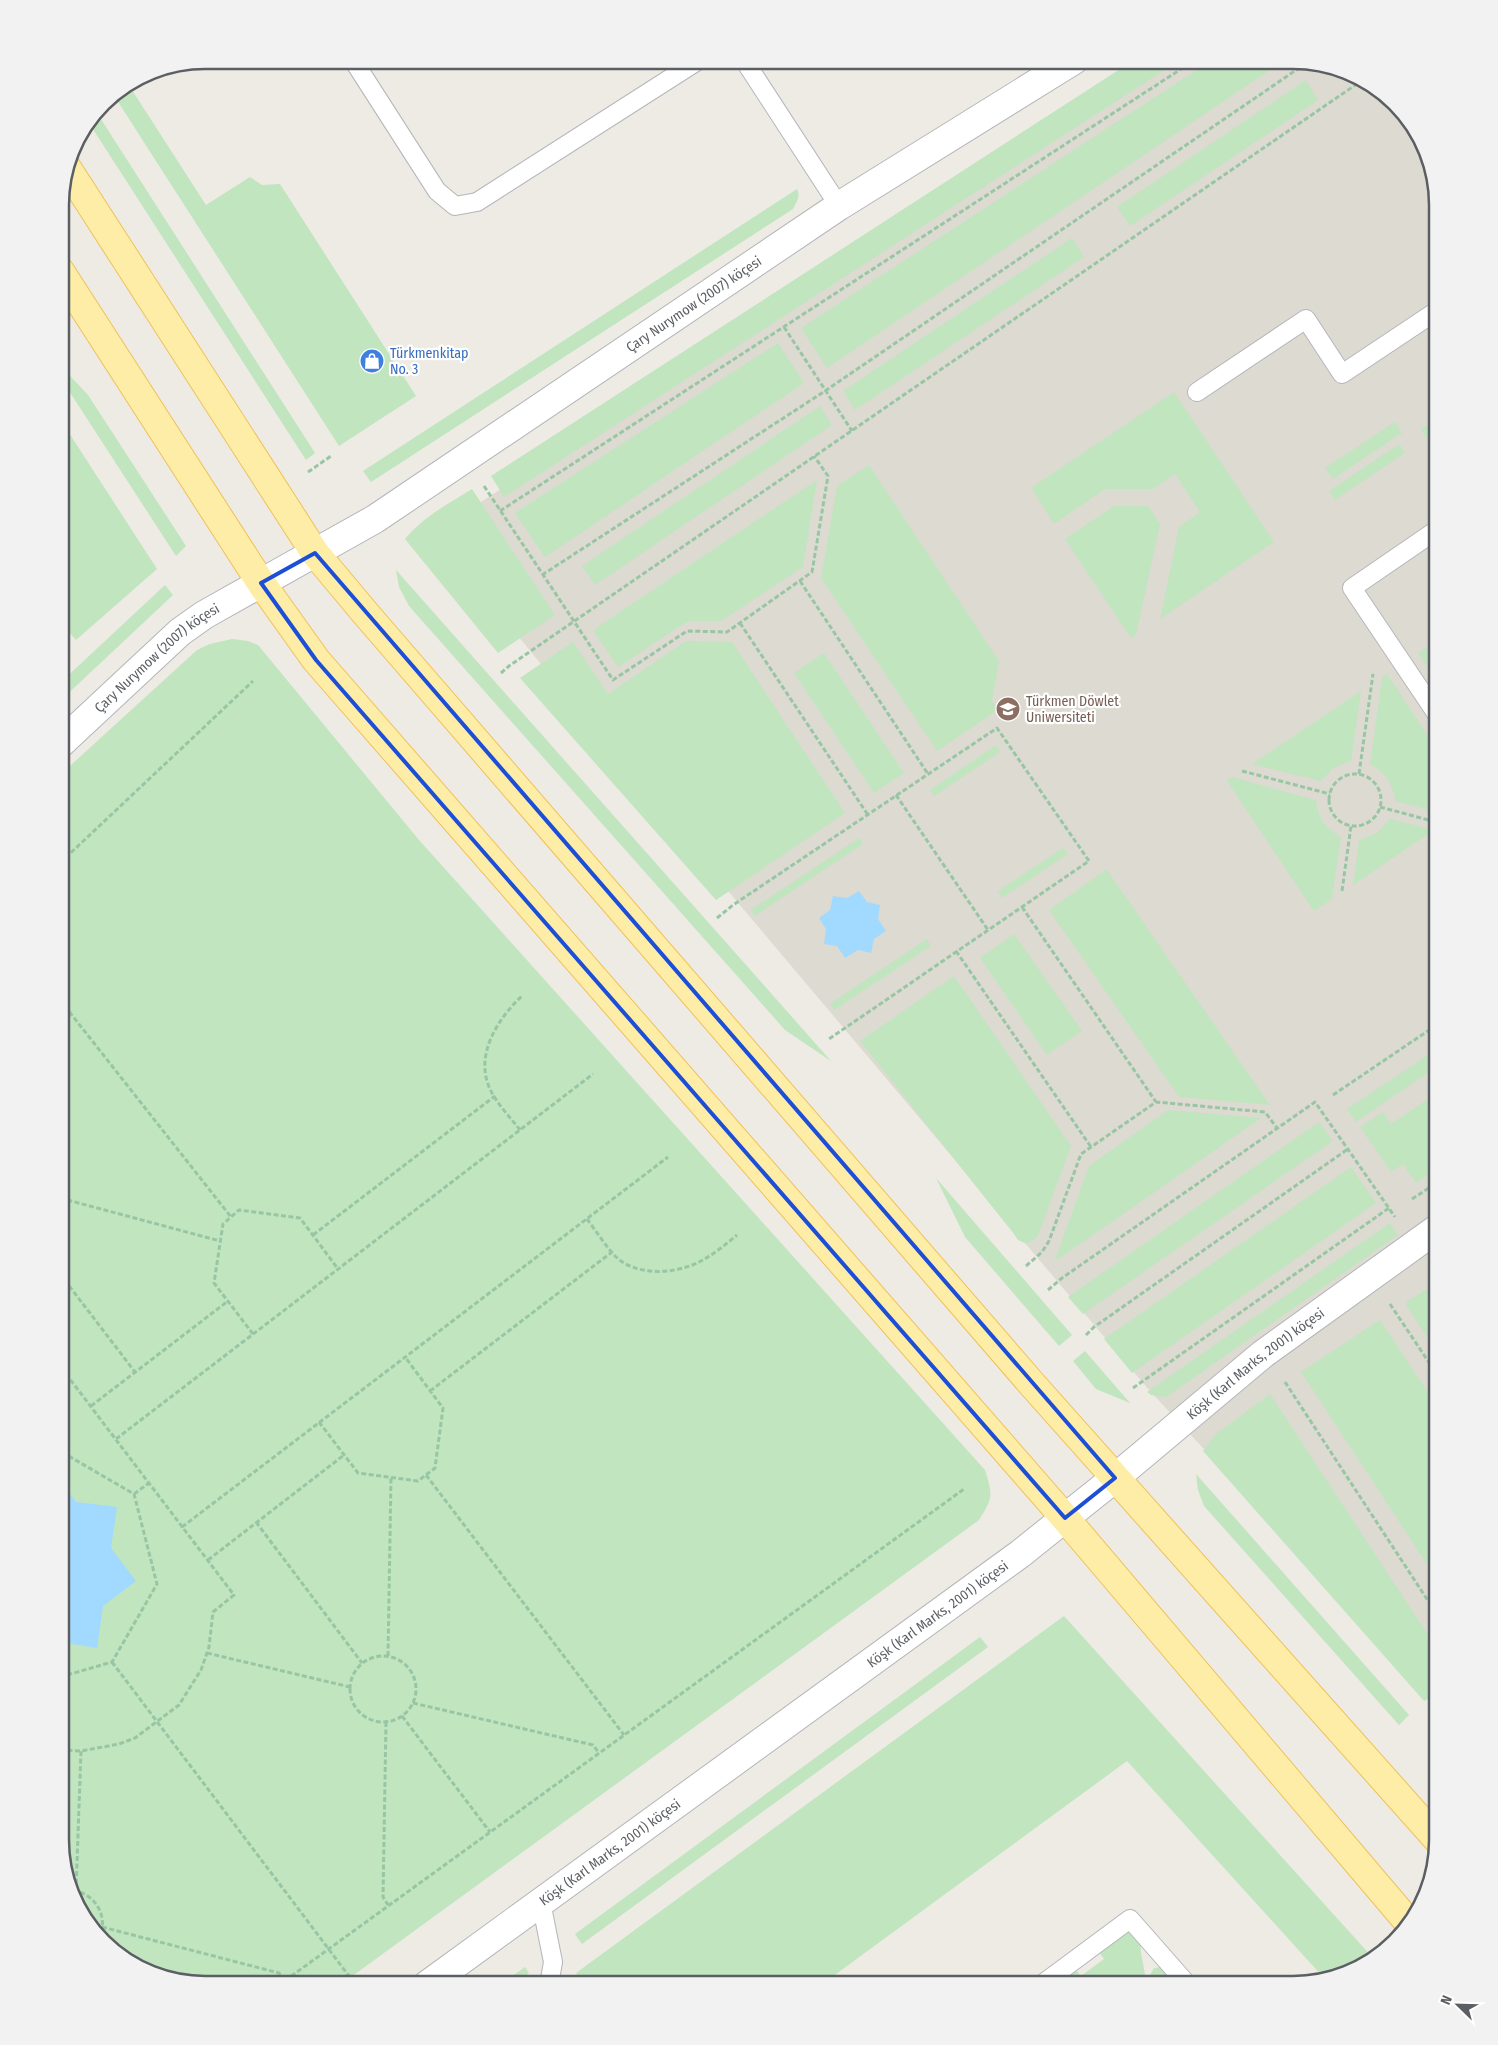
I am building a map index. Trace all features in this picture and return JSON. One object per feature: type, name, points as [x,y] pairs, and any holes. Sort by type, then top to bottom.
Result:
[{"type":"main road","points":[[72,174],[315,553],[1115,1478],[1429,1830]]},
{"type":"main road","points":[[69,285],[261,583],[316,660],[1065,1518],[1404,1918]]},
{"type":"street","name":"Çary Nurymow (2007) köçesi","points":[[69,736],[180,632],[204,615],[375,519],[839,206],[1060,69]]},
{"type":"street","name":"Köşk (Karl Marks, 2001) köçesi","points":[[439,1976],[1020,1554],[1115,1478],[1263,1354],[1429,1234]]},
{"type":"lane","points":[[359,69],[437,192],[454,206],[477,202],[685,69]]},
{"type":"lane","points":[[750,69],[839,206]]},
{"type":"lane","points":[[1198,392],[1306,319],[1342,374],[1429,316]]},
{"type":"lane","points":[[1429,535],[1352,588],[1429,703]]},
{"type":"lane","points":[[541,1902],[553,1962],[550,1976]]},
{"type":"lane","points":[[1054,1976],[1130,1919],[1180,1976]]},
{"type":"path","points":[[500,511],[1181,69]]},
{"type":"path","points":[[542,575],[825,391],[1298,69]]},
{"type":"path","points":[[501,673],[1356,84]]},
{"type":"path","points":[[784,327],[852,431]]},
{"type":"path","points":[[308,472],[331,456]]},
{"type":"path","points":[[481,482],[613,680],[687,631],[727,632],[812,572],[828,476],[814,456]]},
{"type":"path","points":[[800,581],[928,774]]},
{"type":"path","points":[[740,622],[868,815]]},
{"type":"path","points":[[1359,774],[1374,662],[1393,650]]},
{"type":"path","points":[[69,854],[253,681]]},
{"type":"path","points":[[717,918],[733,905],[997,728],[1089,861],[828,1039]]},
{"type":"path","points":[[1242,771],[1330,794]]},
{"type":"path","points":[[1352,774],[1359,774],[1375,783],[1381,795],[1380,807],[1370,822],[1352,826],[1336,817],[1330,806],[1330,794],[1336,783],[1341,779],[1352,774]]},
{"type":"path","points":[[896,795],[988,930]]},
{"type":"path","points":[[1380,807],[1429,820]]},
{"type":"path","points":[[1342,892],[1352,826]]},
{"type":"path","points":[[1022,907],[1156,1102]]},
{"type":"path","points":[[956,951],[1091,1147]]},
{"type":"path","points":[[520,1130],[495,1096],[487,1081],[485,1069],[489,1043],[501,1018],[523,995]]},
{"type":"path","points":[[69,1011],[230,1217]]},
{"type":"path","points":[[1333,1095],[1429,1030]]},
{"type":"path","points":[[116,1438],[593,1074]]},
{"type":"path","points":[[313,1235],[495,1096]]},
{"type":"path","points":[[1026,1266],[1042,1252],[1049,1241],[1081,1154],[1156,1102],[1265,1112],[1277,1128]]},
{"type":"path","points":[[1048,1290],[1062,1278],[1315,1102],[1399,1223]]},
{"type":"path","points":[[1086,1335],[1094,1327],[1348,1149]]},
{"type":"path","points":[[182,1527],[668,1157]]},
{"type":"path","points":[[1412,1199],[1429,1188]]},
{"type":"path","points":[[69,1200],[220,1241]]},
{"type":"path","points":[[1132,1388],[1389,1208]]},
{"type":"path","points":[[253,1334],[214,1283],[222,1224],[239,1210],[300,1218],[338,1269]]},
{"type":"path","points":[[587,1219],[612,1252],[625,1264],[649,1271],[675,1270],[698,1263],[737,1234]]},
{"type":"path","points":[[430,1391],[612,1252]]},
{"type":"path","points":[[1371,1275],[1429,1362]]},
{"type":"path","points":[[69,1286],[135,1372]]},
{"type":"path","points":[[91,1406],[228,1302]]},
{"type":"path","points":[[1263,1354],[1285,1383],[1429,1602]]},
{"type":"path","points":[[320,1422],[358,1473],[418,1481],[426,1475],[435,1468],[443,1408],[405,1357]]},
{"type":"path","points":[[69,1377],[234,1595],[213,1612],[213,1626],[207,1654],[201,1670],[179,1705],[135,1738],[119,1744],[81,1751],[69,1750]]},
{"type":"path","points":[[208,1560],[344,1455]]},
{"type":"path","points":[[69,1456],[134,1494],[157,1584],[112,1662],[69,1674]]},
{"type":"path","points":[[426,1475],[624,1735]]},
{"type":"path","points":[[388,1656],[391,1477]]},
{"type":"path","points":[[134,1494],[149,1482]]},
{"type":"path","points":[[291,1976],[964,1489]]},
{"type":"path","points":[[256,1522],[362,1663]]},
{"type":"path","points":[[207,1654],[350,1687]]},
{"type":"path","points":[[377,1656],[388,1656],[400,1660],[412,1672],[416,1686],[414,1703],[397,1720],[386,1722],[373,1721],[359,1713],[354,1707],[350,1687],[352,1675],[362,1663],[377,1656]]},
{"type":"path","points":[[112,1662],[350,1976]]},
{"type":"path","points":[[414,1703],[593,1745],[599,1753]]},
{"type":"path","points":[[402,1716],[490,1832]]},
{"type":"path","points":[[386,1722],[383,1897],[388,1905]]},
{"type":"path","points":[[75,1882],[81,1751]]},
{"type":"path","points":[[79,1892],[93,1900],[101,1914],[102,1928],[279,1973],[281,1976]]},
{"type":"highlighted area","points":[[315,553],[1115,1478],[1065,1518],[316,660],[261,583]]},
{"type":"shaded area","name":"Türkmen Döwlet Uniwersiteti","points":[[1150,69],[1302,69],[1320,71],[1345,79],[1361,87],[1376,97],[1401,122],[1419,153],[1425,170],[1429,205],[1429,1690],[1149,1390],[723,885],[433,533]]},
{"type":"green space","points":[[1120,69],[1166,69],[504,497],[491,476]]},
{"type":"green space","points":[[1198,69],[1272,69],[827,368],[801,328]]},
{"type":"green space","points":[[1306,80],[1318,100],[1130,226],[1117,207]]},
{"type":"green space","points":[[132,90],[206,205],[250,177],[262,185],[280,184],[416,396],[339,446],[117,101]]},
{"type":"green space","points":[[100,118],[315,453],[306,460],[92,128]]},
{"type":"green space","points":[[797,189],[797,202],[793,209],[371,482],[363,471]]},
{"type":"green space","points":[[1072,238],[1084,257],[855,410],[843,391]]},
{"type":"green space","points":[[778,343],[804,383],[545,557],[515,513]]},
{"type":"green space","points":[[69,375],[88,395],[186,546],[176,556],[69,391]]},
{"type":"green space","points":[[1174,392],[1274,542],[1160,619],[1179,527],[1200,512],[1175,474],[1153,489],[1105,489],[1054,524],[1031,488]]},
{"type":"green space","points":[[820,406],[832,425],[595,585],[582,566]]},
{"type":"green space","points":[[1395,422],[1402,433],[1333,479],[1325,468]]},
{"type":"green space","points":[[1429,424],[1429,438],[1427,439],[1421,429]]},
{"type":"green space","points":[[69,433],[157,569],[76,640],[69,632]]},
{"type":"green space","points":[[1399,444],[1405,453],[1335,500],[1329,491]]},
{"type":"green space","points":[[869,465],[999,661],[992,701],[998,710],[937,751],[821,578],[837,486]]},
{"type":"green space","points":[[817,480],[803,567],[721,621],[688,621],[618,667],[593,630]]},
{"type":"green space","points":[[472,489],[555,615],[498,653],[405,539],[428,517]]},
{"type":"green space","points":[[1114,506],[1148,506],[1160,524],[1136,635],[1131,638],[1065,539]]},
{"type":"green space","points":[[396,570],[831,1061],[785,1030],[409,606],[399,587]]},
{"type":"green space","points":[[165,585],[173,595],[69,693],[69,675]]},
{"type":"green space","points":[[232,639],[248,641],[258,645],[419,840],[985,1470],[990,1491],[987,1507],[979,1520],[352,1976],[196,1976],[178,1974],[161,1969],[137,1958],[122,1948],[97,1923],[79,1892],[70,1858],[69,767],[197,650],[210,644]]},
{"type":"green space","points":[[686,641],[732,642],[845,813],[716,900],[520,678],[573,642],[608,694]]},
{"type":"green space","points":[[1429,646],[1429,669],[1418,653]]},
{"type":"green space","points":[[824,653],[904,773],[874,793],[794,673]]},
{"type":"green space","points":[[1387,674],[1429,737],[1429,810],[1395,801],[1390,783],[1380,771],[1370,764],[1382,677]]},
{"type":"green space","points":[[1361,691],[1351,761],[1333,768],[1321,781],[1252,764]]},
{"type":"green space","points":[[996,745],[1000,752],[934,796],[930,790]]},
{"type":"green space","points":[[1232,777],[1316,800],[1318,812],[1323,822],[1341,837],[1332,899],[1314,911],[1227,781]]},
{"type":"green space","points":[[1390,819],[1429,829],[1429,833],[1353,885],[1359,840],[1377,833]]},
{"type":"green space","points":[[859,838],[863,844],[755,916],[751,910]]},
{"type":"green space","points":[[1063,848],[1068,854],[1002,898],[998,891]]},
{"type":"green space","points":[[1107,869],[1270,1105],[1179,1097],[1049,910]]},
{"type":"green space","points":[[1014,934],[1082,1031],[1047,1055],[980,958]]},
{"type":"green space","points":[[927,939],[931,946],[834,1010],[830,1004]]},
{"type":"green space","points":[[954,976],[1071,1146],[1037,1237],[1027,1244],[1018,1240],[860,1041]]},
{"type":"green space","points":[[1429,1054],[1429,1072],[1356,1122],[1347,1109]]},
{"type":"green space","points":[[1429,1098],[1429,1174],[1416,1183],[1403,1164],[1391,1172],[1360,1127],[1383,1112],[1391,1124]]},
{"type":"green space","points":[[1168,1110],[1261,1118],[1057,1260],[1056,1257],[1089,1166]]},
{"type":"green space","points":[[1319,1122],[1333,1141],[1083,1314],[1068,1297]]},
{"type":"green space","points":[[1351,1167],[1376,1203],[1132,1373],[1104,1339]]},
{"type":"green space","points":[[936,1178],[1072,1335],[1059,1346],[965,1237]]},
{"type":"green space","points":[[1390,1223],[1398,1235],[1166,1397],[1151,1395],[1147,1392]]},
{"type":"green space","points":[[1429,1288],[1429,1340],[1405,1303]]},
{"type":"green space","points":[[1380,1320],[1429,1394],[1429,1567],[1301,1372]]},
{"type":"green space","points":[[1085,1351],[1130,1403],[1096,1389],[1073,1361]]},
{"type":"green space","points":[[1270,1394],[1429,1636],[1429,1698],[1424,1701],[1203,1451],[1216,1434]]},
{"type":"green space","points":[[1196,1474],[1409,1715],[1399,1725],[1204,1506],[1198,1490]]},
{"type":"green space","points":[[1064,1616],[1368,1953],[1345,1966],[1320,1973],[1127,1761],[833,1976],[578,1976],[576,1973]]},
{"type":"green space","points":[[980,1637],[988,1647],[582,1944],[575,1934]]},
{"type":"green space","points":[[1130,1931],[1141,1944],[1145,1976],[1081,1976],[1104,1959],[1100,1953]]},
{"type":"green space","points":[[525,1967],[529,1973],[525,1976],[512,1976]]},
{"type":"green space","points":[[1161,1967],[1169,1976],[1150,1976],[1154,1968]]},
{"type":"green space","points":[[1076,1970],[1081,1976],[1068,1976]]},
{"type":"water","points":[[859,891],[867,902],[880,905],[878,919],[886,931],[874,939],[871,953],[858,950],[845,958],[837,946],[824,944],[826,929],[819,918],[830,910],[833,896],[847,898]]},
{"type":"water","points":[[69,1493],[76,1502],[117,1507],[111,1548],[136,1581],[103,1606],[97,1648],[69,1643]]},
{"type":"place","name":"Türkmenkitap No. 3","points":[[372,361]]},
{"type":"place","name":"Türkmen Döwlet Uniwersiteti","points":[[1008,709]]}]
